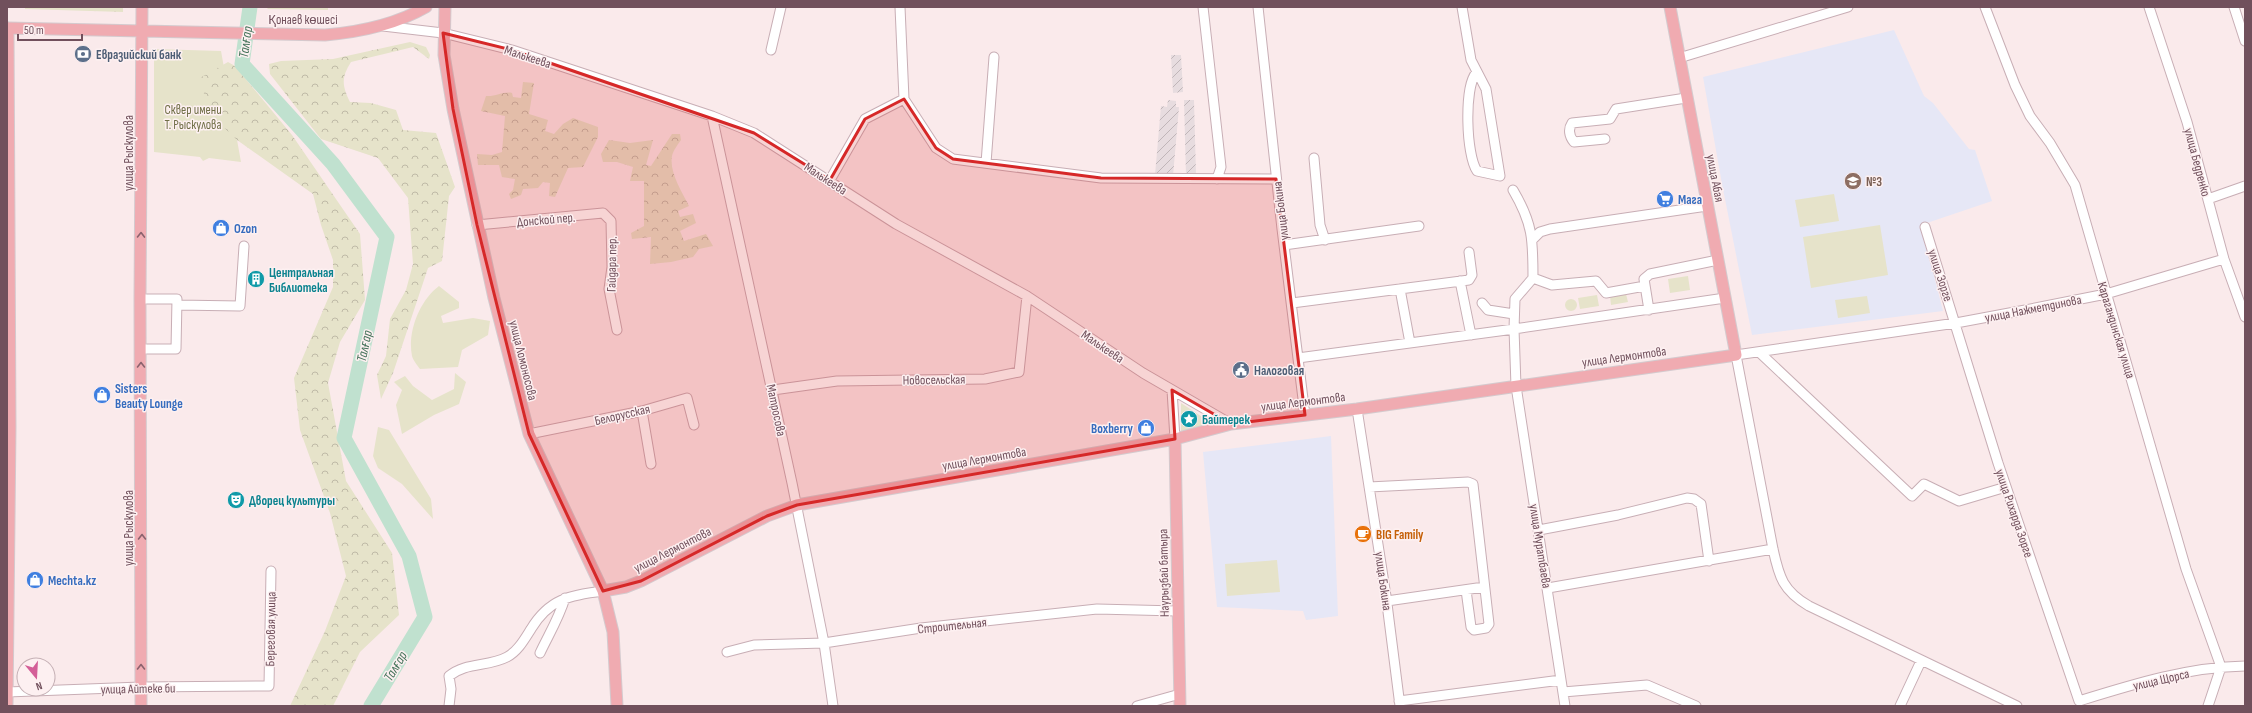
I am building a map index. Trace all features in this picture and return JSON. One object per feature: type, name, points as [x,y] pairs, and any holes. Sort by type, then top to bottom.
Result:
[{"type":"main road","name":"улица Рыскулова","points":[[141,706],[140,298],[142,7]]},
{"type":"main road","name":"Қонаев көшесі","points":[[8,28],[342,34],[382,26],[426,7]]},
{"type":"main road","name":"улица Ломоносова","points":[[445,7],[443,33],[444,55],[453,109],[494,298],[529,434],[603,591],[613,632],[617,706]]},
{"type":"main road","name":"улица Абая","points":[[1670,7],[1686,98],[1736,354]]},
{"type":"main road","points":[[7,706],[8,28]]},
{"type":"main road","name":"улица Лермонтова","points":[[603,591],[626,588],[641,582],[767,516],[797,505],[1175,439],[1231,424],[1357,409],[1736,354]]},
{"type":"main road","name":"Наурызбай батыра","points":[[1175,439],[1177,611],[1180,706]]},
{"type":"street","points":[[771,50],[781,7]]},
{"type":"street","points":[[900,7],[904,99],[936,148],[953,159],[1102,178],[1276,179]]},
{"type":"street","points":[[1203,7],[1221,167],[1217,179]]},
{"type":"street","name":"улица Бокина","points":[[1258,7],[1276,179],[1305,415]]},
{"type":"street","points":[[1462,7],[1471,60],[1476,73],[1486,89],[1500,176],[1477,171],[1474,166],[1469,140],[1469,97],[1476,73]]},
{"type":"street","points":[[1679,58],[1848,7]]},
{"type":"street","name":"Карагандинская улица","points":[[1986,7],[2015,85],[2030,116],[2050,143],[2075,185],[2186,569],[2221,667]]},
{"type":"street","name":"улица Бедренко","points":[[2149,7],[2187,122],[2224,258],[2245,317]]},
{"type":"street","points":[[2234,7],[2245,41]]},
{"type":"street","name":"Малькеева","points":[[382,26],[443,33],[512,50],[712,116],[754,133],[830,180],[896,224],[1027,296],[1172,390],[1231,424]]},
{"type":"street","points":[[986,164],[994,56]]},
{"type":"street","points":[[1605,139],[1574,142],[1569,132],[1570,127],[1572,124],[1610,119],[1616,109],[1686,98]]},
{"type":"street","points":[[830,180],[865,119],[904,99]]},
{"type":"street","name":"Матросова","points":[[712,116],[797,505],[824,643],[833,706]]},
{"type":"street","points":[[1314,158],[1320,225],[1325,240]]},
{"type":"street","points":[[2208,199],[2245,186]]},
{"type":"street","points":[[1513,190],[1528,218],[1533,238],[1533,278],[1552,286],[1596,281],[1606,292],[1645,286]]},
{"type":"street","points":[[1533,238],[1540,232],[1550,229],[1708,206]]},
{"type":"street","name":"Донской пер.","points":[[478,224],[603,213],[611,221]]},
{"type":"street","name":"Гайдара пер.","points":[[611,221],[612,267],[609,289],[617,330]]},
{"type":"street","points":[[1284,245],[1419,226]]},
{"type":"street","name":"улица Зорге","points":[[1926,227],[1956,323]]},
{"type":"street","points":[[176,305],[240,306],[244,246]]},
{"type":"street","points":[[1292,303],[1460,281],[1471,277],[1469,252]]},
{"type":"street","name":"улица Нажметдинова","points":[[1956,323],[2106,294],[2224,258]]},
{"type":"street","points":[[1649,310],[1644,279],[1650,274],[1718,260]]},
{"type":"street","name":"улица Муратбаева","points":[[1533,278],[1517,295],[1514,314],[1516,386],[1565,706]]},
{"type":"street","points":[[1460,281],[1471,335]]},
{"type":"street","points":[[1400,289],[1410,343]]},
{"type":"street","name":"Новосельская","points":[[773,390],[838,381],[985,378],[1019,372],[1027,296]]},
{"type":"street","points":[[140,298],[177,299],[176,349],[141,349]]},
{"type":"street","points":[[1298,358],[1514,329],[1726,298]]},
{"type":"street","points":[[1482,303],[1488,310],[1514,314]]},
{"type":"street","name":"улица Лермонтова","points":[[1736,354],[1759,352],[1956,323]]},
{"type":"street","name":"улица Рихарда Зорге","points":[[1956,323],[2006,487],[2079,701]]},
{"type":"street","points":[[1759,352],[1912,496],[1924,484],[1959,501],[2006,487]]},
{"type":"street","points":[[1736,354],[1773,549],[1781,578],[1787,589],[1796,598],[1921,661],[2017,706]]},
{"type":"street","points":[[1172,390],[1175,439]]},
{"type":"street","name":"Белорусская","points":[[529,434],[642,411],[687,398],[694,425]]},
{"type":"street","name":"улица Бокина","points":[[1357,409],[1387,601],[1400,704]]},
{"type":"street","points":[[642,411],[651,464]]},
{"type":"street","points":[[1370,486],[1468,482],[1473,484],[1489,624],[1486,628],[1474,630],[1471,627],[1466,590]]},
{"type":"street","points":[[1539,530],[1618,516],[1687,498],[1694,499],[1700,504],[1709,561]]},
{"type":"street","points":[[1548,588],[1773,549]]},
{"type":"street","name":"Береговая улица","points":[[269,686],[272,571]]},
{"type":"street","points":[[1387,601],[1484,587]]},
{"type":"street","points":[[449,706],[451,689],[449,676],[456,670],[507,657],[521,645],[546,608],[565,598],[603,591]]},
{"type":"street","points":[[540,653],[550,631],[559,618],[565,598]]},
{"type":"street","name":"Строительная","points":[[727,652],[754,644],[824,643],[921,628],[1097,609],[1177,611]]},
{"type":"street","points":[[1902,705],[1921,661]]},
{"type":"street","name":"улица Щорса","points":[[2079,701],[2156,678],[2221,667],[2245,666]]},
{"type":"street","points":[[2208,706],[2221,667]]},
{"type":"street","points":[[1400,704],[1561,680]]},
{"type":"street","points":[[1563,692],[1647,685],[1696,706]]},
{"type":"street","name":"улица Айтеке би","points":[[7,692],[141,687],[269,686]]},
{"type":"street","points":[[1137,706],[1180,694]]},
{"type":"highlighted area","points":[[443,33],[512,50],[754,133],[830,180],[865,119],[904,99],[936,148],[953,159],[1101,178],[1276,179],[1305,415],[1231,424],[1172,390],[1175,439],[797,505],[767,516],[641,581],[603,591],[529,434],[477,225],[453,109]]},
{"type":"shaded area","name":"№3","points":[[1894,30],[1924,96],[1933,103],[1969,149],[1975,150],[1992,201],[1921,225],[1943,311],[1752,335],[1722,184],[1703,77]]},
{"type":"shaded area","points":[[1171,55],[1181,55],[1183,92],[1173,93]]},
{"type":"shaded area","points":[[1168,100],[1176,101],[1176,107],[1179,107],[1173,176],[1155,175],[1161,106],[1167,107]]},
{"type":"shaded area","points":[[1184,100],[1194,100],[1196,175],[1186,176]]},
{"type":"shaded area","points":[[1331,436],[1338,616],[1306,620],[1303,611],[1217,607],[1203,452]]},
{"type":"green space","points":[[25,7],[123,7],[123,12],[25,9]]},
{"type":"green space","points":[[269,7],[328,7],[328,10],[267,9]]},
{"type":"green space","points":[[410,42],[426,47],[430,55],[429,59],[413,47],[351,62],[344,77],[345,91],[350,102],[371,103],[396,110],[403,130],[436,133],[455,187],[449,196],[442,261],[428,268],[393,373],[381,399],[377,375],[386,356],[390,319],[406,290],[413,264],[408,198],[378,158],[321,139],[270,74],[269,64],[281,61],[333,59]]},
{"type":"green space","name":"Сквер имени Т. Рыскулова","points":[[154,49],[221,51],[241,162],[209,158],[203,161],[200,157],[154,152]]},
{"type":"green space","points":[[228,62],[235,66],[292,135],[360,234],[365,300],[340,342],[328,383],[346,481],[392,553],[399,615],[360,652],[333,706],[290,706],[325,631],[346,576],[330,513],[300,430],[294,378],[333,287],[333,260],[321,225],[313,194],[237,140],[214,118],[198,79]]},
{"type":"green space","points":[[523,82],[534,83],[529,114],[548,120],[545,131],[554,134],[563,124],[573,118],[598,127],[598,137],[583,167],[568,168],[555,197],[549,196],[550,183],[543,182],[538,188],[523,189],[521,195],[511,199],[509,194],[513,190],[515,179],[502,177],[499,165],[478,165],[477,154],[492,155],[502,152],[505,116],[481,111],[486,96],[512,93],[513,97],[521,98]]},
{"type":"green space","points":[[672,134],[680,134],[681,140],[673,152],[672,169],[689,206],[678,211],[680,217],[693,214],[696,223],[680,231],[684,241],[706,234],[713,246],[699,249],[693,257],[671,262],[650,264],[651,237],[632,239],[631,233],[644,226],[644,181],[630,181],[633,167],[617,162],[603,162],[601,154],[609,140],[630,143],[653,140],[646,165],[651,166]]},
{"type":"green space","points":[[1834,194],[1839,221],[1800,227],[1795,200]]},
{"type":"green space","points":[[1880,225],[1888,275],[1811,288],[1803,237]]},
{"type":"green space","points":[[1688,276],[1690,290],[1670,293],[1668,279]]},
{"type":"green space","points":[[439,286],[459,302],[459,308],[441,316],[443,323],[473,318],[490,321],[488,335],[462,350],[458,367],[420,369],[412,356],[411,337],[413,327],[416,317],[426,299]]},
{"type":"green space","points":[[1626,294],[1628,302],[1611,305],[1610,296]]},
{"type":"green space","points":[[1597,295],[1599,306],[1580,309],[1578,298]]},
{"type":"green space","points":[[1867,296],[1870,313],[1838,318],[1835,300]]},
{"type":"green space","points":[[1571,299],[1575,301],[1577,305],[1575,309],[1571,311],[1567,309],[1565,305],[1567,301]]},
{"type":"green space","points":[[455,373],[466,382],[459,404],[434,415],[402,434],[396,405],[402,390],[394,382],[405,376],[413,386],[432,400],[454,389]]},
{"type":"green space","points":[[1181,403],[1213,424],[1181,431]]},
{"type":"green space","points":[[378,427],[389,430],[431,499],[433,519],[402,484],[378,468],[373,456]]},
{"type":"green space","points":[[1277,560],[1280,592],[1227,596],[1225,564]]},
{"type":"waterway","name":"Талғар","points":[[250,7],[242,64],[333,164],[387,237],[344,438],[409,556],[425,617],[371,706]]},
{"type":"place","name":"Евразийский банк","points":[[83,54]]},
{"type":"place","name":"№3","points":[[1853,181]]},
{"type":"place","name":"Мага","points":[[1665,199]]},
{"type":"place","name":"Ozon","points":[[221,228]]},
{"type":"place","name":"Центральная Библиотека","points":[[256,279]]},
{"type":"place","name":"Налоговая","points":[[1241,370]]},
{"type":"place","name":"Sisters Beauty Lounge","points":[[102,395]]},
{"type":"place","name":"Байтерек","points":[[1189,419]]},
{"type":"place","name":"Boxberry","points":[[1146,428]]},
{"type":"place","name":"Дворец культуры","points":[[236,500]]},
{"type":"place","name":"BIG Family","points":[[1363,534]]},
{"type":"place","name":"Mechta.kz","points":[[35,580]]}]
